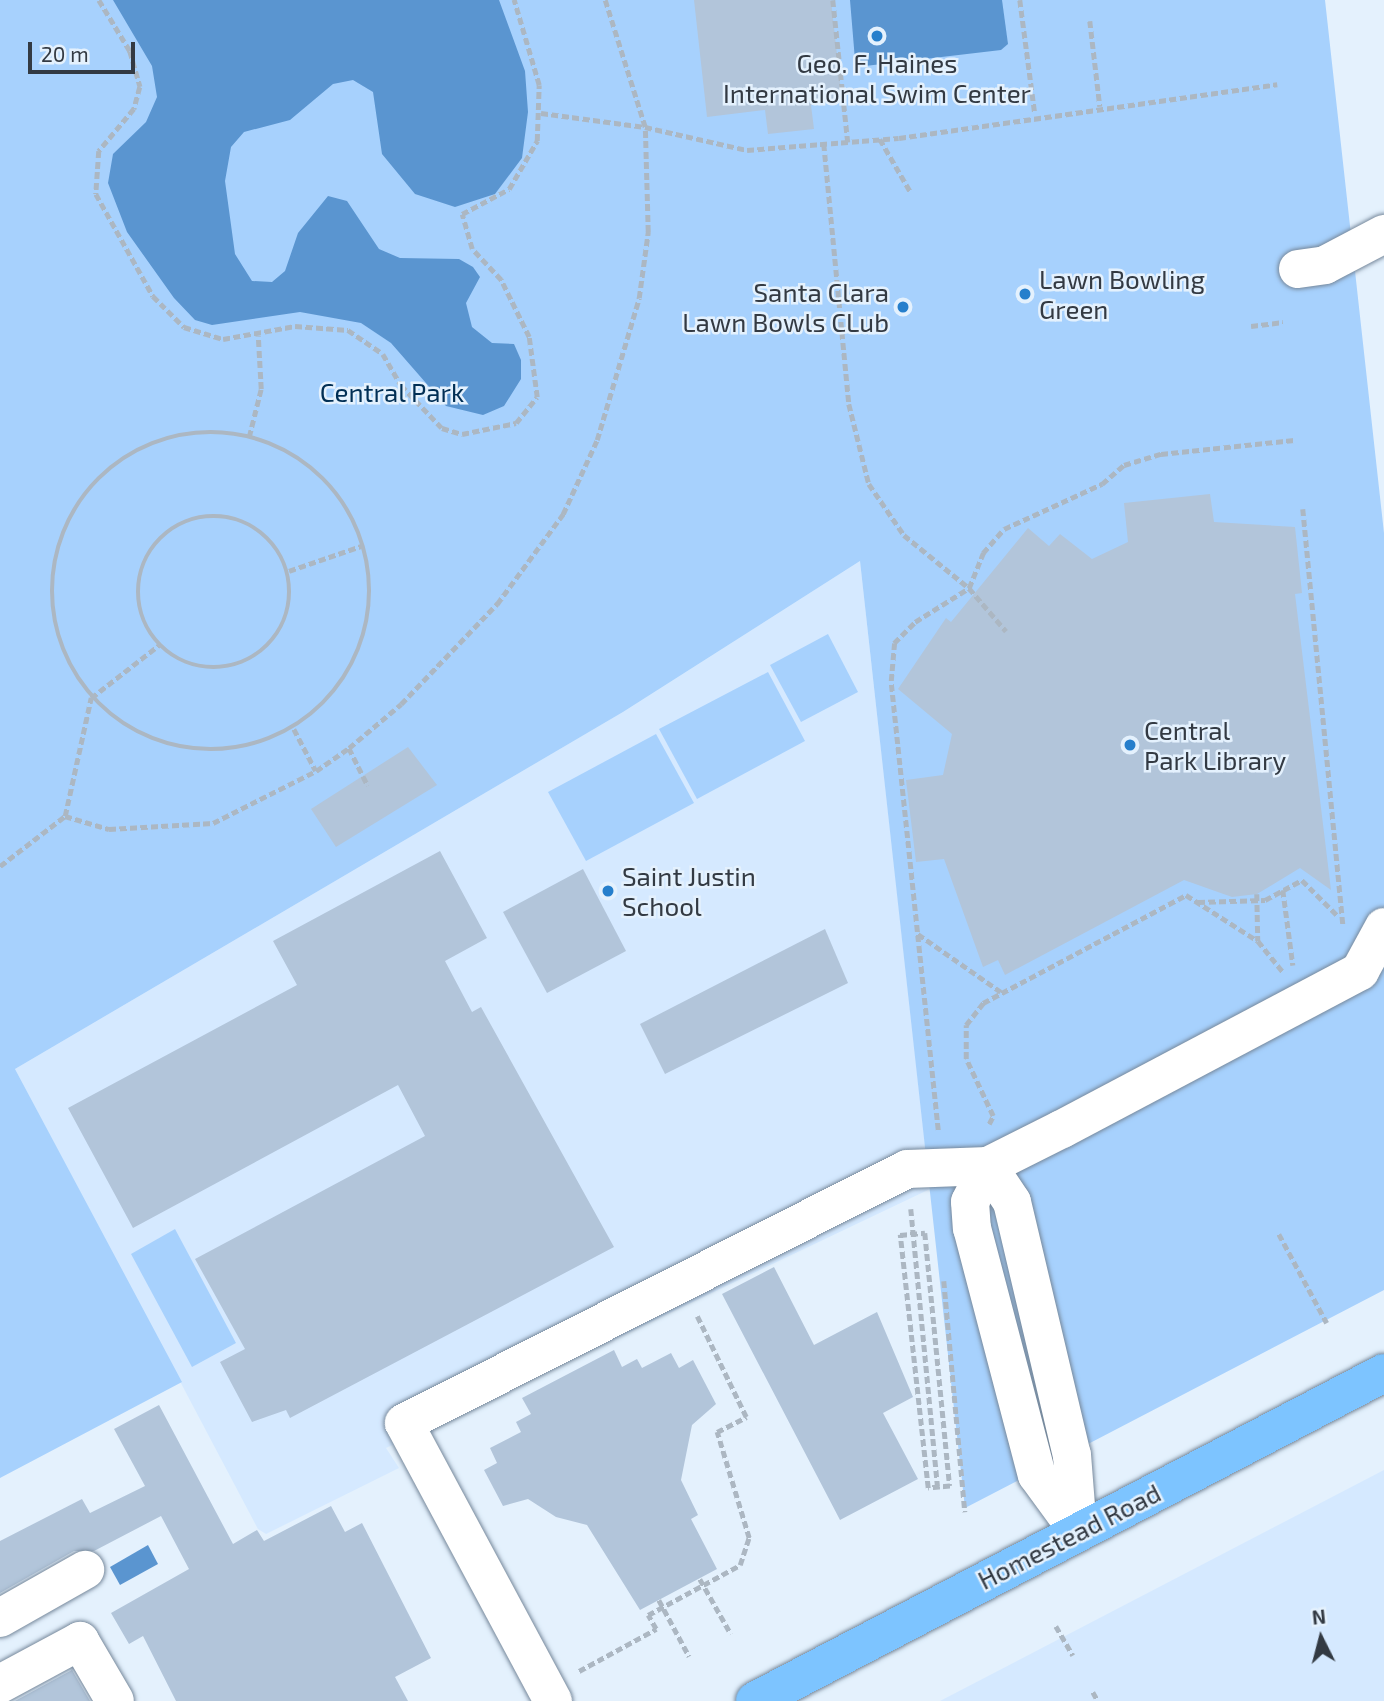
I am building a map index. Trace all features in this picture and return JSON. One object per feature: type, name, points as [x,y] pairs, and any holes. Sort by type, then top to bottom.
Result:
[{"type":"main road","name":"Homestead Road","points":[[755,1701],[1384,1373]]},
{"type":"street","points":[[1298,269],[1325,265],[1384,234]]},
{"type":"street","points":[[550,1695],[404,1423],[681,1284],[925,1169],[987,1147],[1360,971],[1367,932]]},
{"type":"street","points":[[987,1147],[970,1202],[972,1228],[1037,1475],[1079,1531]]},
{"type":"street","points":[[0,1618],[85,1570]]},
{"type":"street","points":[[0,1684],[80,1641],[115,1701]]},
{"type":"path","points":[[99,0],[130,51],[139,87],[134,109],[99,152],[94,170],[110,229],[153,296],[184,327],[223,339],[258,336],[295,326],[348,330],[383,354],[401,385],[442,428],[462,434],[516,424],[537,397],[529,337],[501,280],[472,248],[462,214],[487,205],[525,168],[541,113],[532,50],[514,0]]},
{"type":"path","points":[[65,816],[109,830],[213,823],[316,771],[349,748],[401,704],[497,604],[563,514],[597,440],[639,298],[648,232],[645,127],[605,0]]},
{"type":"path","points":[[833,0],[848,142]]},
{"type":"path","points":[[1020,0],[1035,114]]},
{"type":"path","points":[[1090,21],[1100,106]]},
{"type":"path","points":[[541,113],[645,127],[747,150],[880,139],[1035,114],[1277,84]]},
{"type":"path","points":[[880,139],[911,191]]},
{"type":"path","points":[[824,144],[849,404],[869,484],[904,535],[969,588],[1006,631]]},
{"type":"path","points":[[1251,326],[1283,322]]},
{"type":"path","points":[[249,437],[261,389],[258,336]]},
{"type":"path","points":[[209,432],[249,437],[288,452],[321,476],[347,507],[364,545],[371,585],[367,626],[353,665],[330,698],[294,729],[250,746],[202,750],[158,742],[121,724],[91,698],[63,652],[50,586],[57,546],[74,509],[99,477],[169,437],[209,432]]},
{"type":"path","points":[[937,1487],[914,1234],[925,1169],[917,933],[891,681],[894,643],[915,622],[969,588],[983,553],[1004,529],[1102,484],[1124,465],[1161,454],[1294,440]]},
{"type":"path","points":[[1303,509],[1339,917]]},
{"type":"path","points":[[212,515],[260,530],[288,571],[285,620],[253,657],[204,667],[159,645],[141,612],[139,575],[157,542],[187,520],[212,515]]},
{"type":"path","points":[[288,571],[364,545]]},
{"type":"path","points":[[0,866],[65,816],[91,698],[159,645]]},
{"type":"path","points":[[294,729],[316,771]]},
{"type":"path","points":[[349,748],[368,786]]},
{"type":"path","points":[[1198,902],[1258,898],[1302,880],[1339,917],[1367,932]]},
{"type":"path","points":[[1283,890],[1295,955],[1291,976]]},
{"type":"path","points":[[987,1147],[993,1116],[966,1059],[966,1025],[1001,992],[1186,895],[1258,941],[1291,976]]},
{"type":"path","points":[[1258,898],[1258,941]]},
{"type":"path","points":[[917,933],[1001,992]]},
{"type":"path","points":[[1291,976],[1301,972]]},
{"type":"path","points":[[925,1233],[950,1486],[928,1488],[900,1235],[914,1234],[925,1233]]},
{"type":"path","points":[[1279,1234],[1327,1323]]},
{"type":"path","points":[[944,1276],[965,1512]]},
{"type":"path","points":[[550,1695],[656,1629],[648,1615],[740,1565],[749,1538],[717,1432],[746,1417],[681,1284]]},
{"type":"path","points":[[700,1579],[731,1634]]},
{"type":"path","points":[[659,1600],[690,1656]]},
{"type":"path","points":[[1056,1626],[1073,1656]]},
{"type":"path","points":[[1093,1692],[1098,1701]]},
{"type":"shaded area","points":[[113,0],[499,0],[525,71],[528,112],[522,158],[495,194],[455,207],[415,194],[382,154],[373,92],[353,80],[333,84],[290,120],[244,132],[231,147],[225,181],[235,254],[252,281],[272,282],[285,271],[298,233],[328,196],[347,201],[379,249],[400,258],[459,259],[473,267],[480,277],[466,303],[472,327],[492,343],[514,344],[521,360],[521,379],[504,406],[483,415],[446,406],[391,343],[361,323],[300,312],[212,325],[195,320],[174,298],[127,232],[108,183],[113,154],[146,122],[157,97],[152,66]]},
{"type":"shaded area","points":[[850,0],[1002,0],[1008,44],[1001,50],[865,66],[855,60]]},
{"type":"shaded area","name":"Saint Justin School","points":[[860,561],[930,1189],[386,1448],[399,1468],[266,1534],[258,1529],[15,1069],[623,712]]},
{"type":"shaded area","points":[[1384,1470],[1384,1701],[940,1701]]},
{"type":"shaded area","points":[[148,1545],[158,1564],[120,1585],[110,1567]]},
{"type":"green space","name":"Central Park","points":[[0,0],[1325,0],[1384,533],[1384,1290],[965,1508],[860,561],[623,712],[15,1069],[182,1382],[0,1478]]},
{"type":"green space","points":[[828,634],[858,692],[801,722],[770,665]]},
{"type":"green space","points":[[768,672],[805,741],[697,799],[659,729]]},
{"type":"green space","points":[[656,734],[694,803],[586,861],[548,792]]},
{"type":"green space","points":[[175,1229],[236,1343],[192,1367],[131,1254]]},
{"type":"building","points":[[694,0],[831,0],[842,101],[811,105],[814,129],[768,134],[765,110],[707,117]]},
{"type":"building","name":"Central Park Library","points":[[1210,494],[1214,522],[1295,527],[1302,593],[1295,594],[1331,890],[1300,868],[1257,894],[1232,897],[1184,880],[1005,975],[998,960],[983,967],[944,859],[916,862],[906,780],[943,775],[952,734],[898,689],[946,618],[951,622],[1028,528],[1049,546],[1060,534],[1092,559],[1128,542],[1124,503]]},
{"type":"building","points":[[408,747],[437,785],[336,847],[311,809]]},
{"type":"building","points":[[440,851],[487,938],[445,961],[472,1012],[481,1007],[614,1247],[290,1418],[286,1410],[252,1422],[220,1362],[245,1349],[195,1259],[425,1136],[398,1085],[133,1228],[68,1108],[297,985],[273,941]]},
{"type":"building","points":[[583,869],[626,951],[547,993],[503,912]]},
{"type":"building","points":[[825,929],[848,983],[665,1074],[640,1024]]},
{"type":"building","points":[[774,1267],[814,1345],[877,1312],[913,1397],[883,1413],[918,1479],[840,1520],[722,1294]]},
{"type":"building","points":[[614,1350],[622,1367],[637,1359],[642,1368],[671,1353],[679,1368],[693,1360],[716,1404],[692,1425],[681,1480],[698,1515],[691,1519],[717,1569],[640,1610],[587,1525],[556,1517],[528,1499],[503,1506],[484,1470],[497,1463],[490,1448],[521,1432],[516,1422],[531,1414],[522,1398]]},
{"type":"building","points":[[159,1405],[233,1544],[257,1530],[264,1541],[331,1506],[345,1532],[362,1523],[431,1658],[395,1677],[408,1701],[176,1701],[143,1636],[129,1644],[111,1613],[189,1569],[161,1516],[94,1551],[74,1551],[0,1593],[0,1541],[82,1499],[90,1513],[145,1486],[114,1429]]},
{"type":"building","points":[[72,1670],[90,1701],[15,1701]]},
{"type":"place","name":"Geo. F. Haines International Swim Center","points":[[877,36]]},
{"type":"place","name":"Lawn Bowling Green","points":[[1025,294]]},
{"type":"place","name":"Santa Clara Lawn Bowls CLub","points":[[903,307]]},
{"type":"place","name":"Central Park Library","points":[[1130,745]]},
{"type":"place","name":"Saint Justin School","points":[[608,891]]}]
